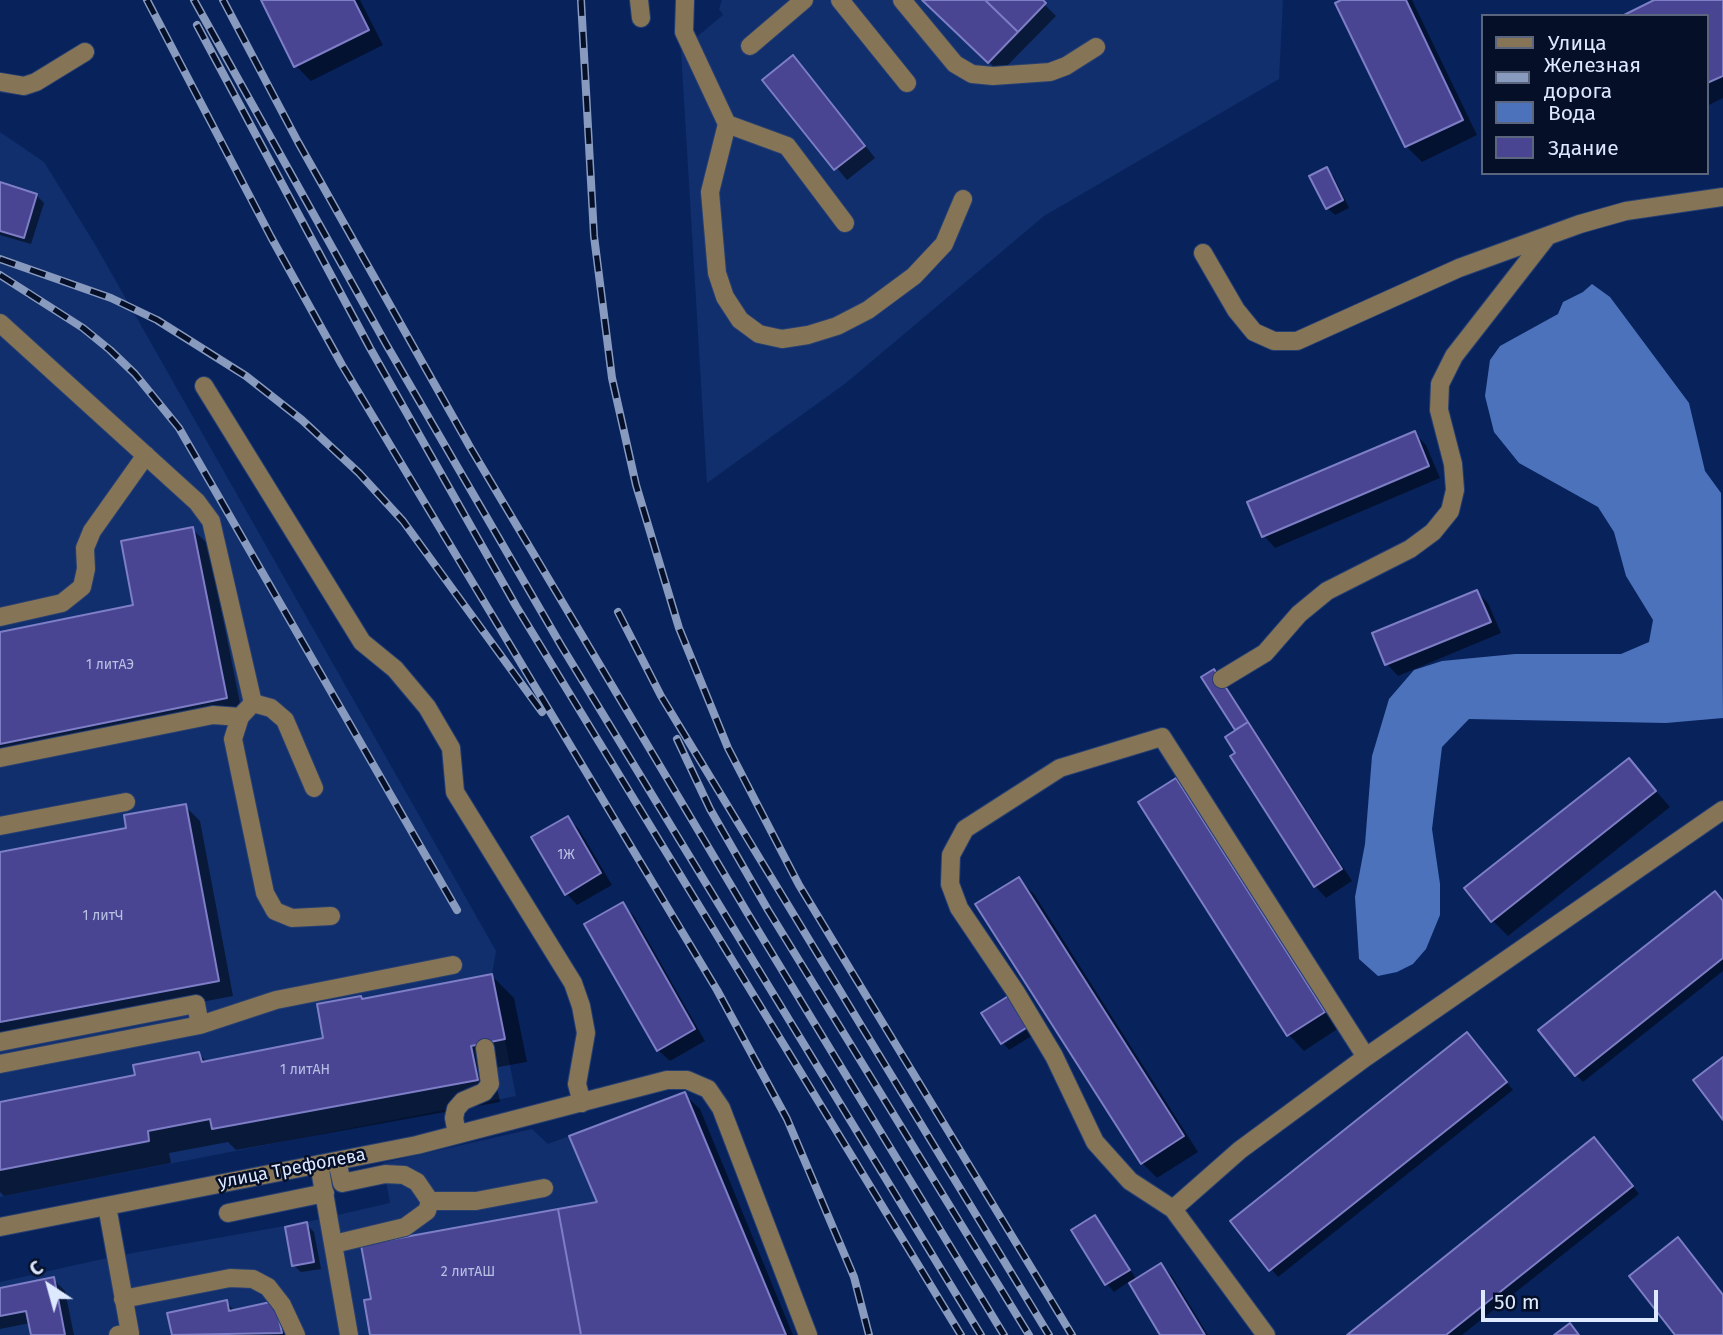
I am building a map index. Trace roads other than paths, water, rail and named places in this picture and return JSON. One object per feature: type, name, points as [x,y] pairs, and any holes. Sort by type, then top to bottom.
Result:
[{"type":"street","points":[[685,0],[683,19],[689,44],[727,124],[710,192],[717,273],[725,297],[740,320],[759,334],[782,339],[808,335],[837,326],[868,310],[914,276],[944,244],[963,199]]},
{"type":"street","points":[[750,46],[804,0]]},
{"type":"street","points":[[840,0],[907,83]]},
{"type":"street","points":[[902,0],[955,64],[972,74],[993,76],[1050,72],[1066,66],[1096,47]]},
{"type":"street","points":[[0,82],[24,86],[36,82],[85,52]]},
{"type":"street","points":[[727,124],[787,146],[845,223]]},
{"type":"street","points":[[1203,254],[1236,310],[1254,332],[1274,341],[1297,341],[1459,268],[1546,238],[1626,211],[1723,197]]},
{"type":"street","points":[[1222,679],[1265,653],[1299,614],[1327,591],[1410,549],[1433,532],[1450,511],[1455,489],[1453,464],[1440,410],[1440,384],[1454,356],[1546,238]]},
{"type":"street","points":[[0,323],[197,502],[211,521],[253,704]]},
{"type":"street","points":[[204,386],[362,642],[395,669],[427,707],[451,748],[455,792],[577,995],[586,1033],[577,1084],[582,1103]]},
{"type":"street","points":[[0,617],[62,603],[82,587],[86,569],[85,548],[92,531],[146,456]]},
{"type":"street","points":[[253,704],[240,717],[233,739],[265,893],[275,911],[292,918],[331,916]]},
{"type":"street","points":[[253,704],[271,708],[285,720],[314,788]]},
{"type":"street","points":[[0,758],[213,715],[240,717]]},
{"type":"street","points":[[1266,1335],[1173,1209],[1130,1181],[1095,1142],[1054,1056],[1015,991],[959,908],[950,884],[951,855],[965,829],[1060,768],[1162,737],[1366,1058]]},
{"type":"street","points":[[0,826],[126,802]]},
{"type":"street","points":[[1173,1209],[1240,1150],[1366,1058],[1723,810]]},
{"type":"street","points":[[0,1064],[200,1025],[276,1000],[453,965]]},
{"type":"street","points":[[0,1042],[196,1004],[200,1025]]},
{"type":"street","points":[[457,1134],[454,1118],[456,1109],[463,1101],[484,1092],[490,1084],[485,1048]]},
{"type":"street","name":"улица Трефолева","points":[[0,1227],[328,1162],[457,1134],[667,1080],[687,1080],[708,1089],[721,1108],[808,1335]]},
{"type":"street","points":[[328,1162],[325,1193],[349,1335]]},
{"type":"street","points":[[328,1162],[342,1183],[385,1174],[404,1175],[417,1182],[429,1201],[427,1212],[405,1227],[334,1244]]},
{"type":"street","points":[[429,1201],[476,1201],[544,1188]]},
{"type":"street","points":[[228,1213],[325,1193]]},
{"type":"street","points":[[107,1206],[123,1298],[126,1334]]},
{"type":"street","points":[[123,1298],[230,1278],[253,1279],[268,1287],[282,1305],[296,1335]]},
{"type":"water","points":[[1592,284],[1610,297],[1689,403],[1705,471],[1721,493],[1723,718],[1666,723],[1469,719],[1442,747],[1432,829],[1440,884],[1440,915],[1426,949],[1413,964],[1397,972],[1378,976],[1359,959],[1355,897],[1365,844],[1372,756],[1389,699],[1414,670],[1442,661],[1515,654],[1621,654],[1649,642],[1653,620],[1626,576],[1614,532],[1598,507],[1519,463],[1494,432],[1485,396],[1490,360],[1500,346],[1558,314],[1563,302]]},
{"type":"railway","points":[[147,0],[271,237],[342,365],[717,990],[787,1119],[854,1277],[869,1335]]},
{"type":"railway","points":[[194,0],[386,344],[562,647],[981,1335]]},
{"type":"railway","points":[[223,0],[298,142],[470,447],[748,914],[1004,1335]]},
{"type":"railway","points":[[581,0],[594,236],[612,378],[636,485],[679,628],[728,748],[799,885],[1072,1335]]},
{"type":"railway","points":[[197,25],[370,348],[516,606],[961,1335]]},
{"type":"railway","points":[[0,259],[111,298],[157,320],[246,376],[302,420],[359,473],[403,521],[542,712]]},
{"type":"railway","points":[[0,275],[83,328],[110,350],[135,374],[179,428],[457,910]]},
{"type":"railway","points":[[618,612],[661,696],[1049,1335]]},
{"type":"railway","points":[[677,739],[710,809],[768,910],[1029,1335]]}]
